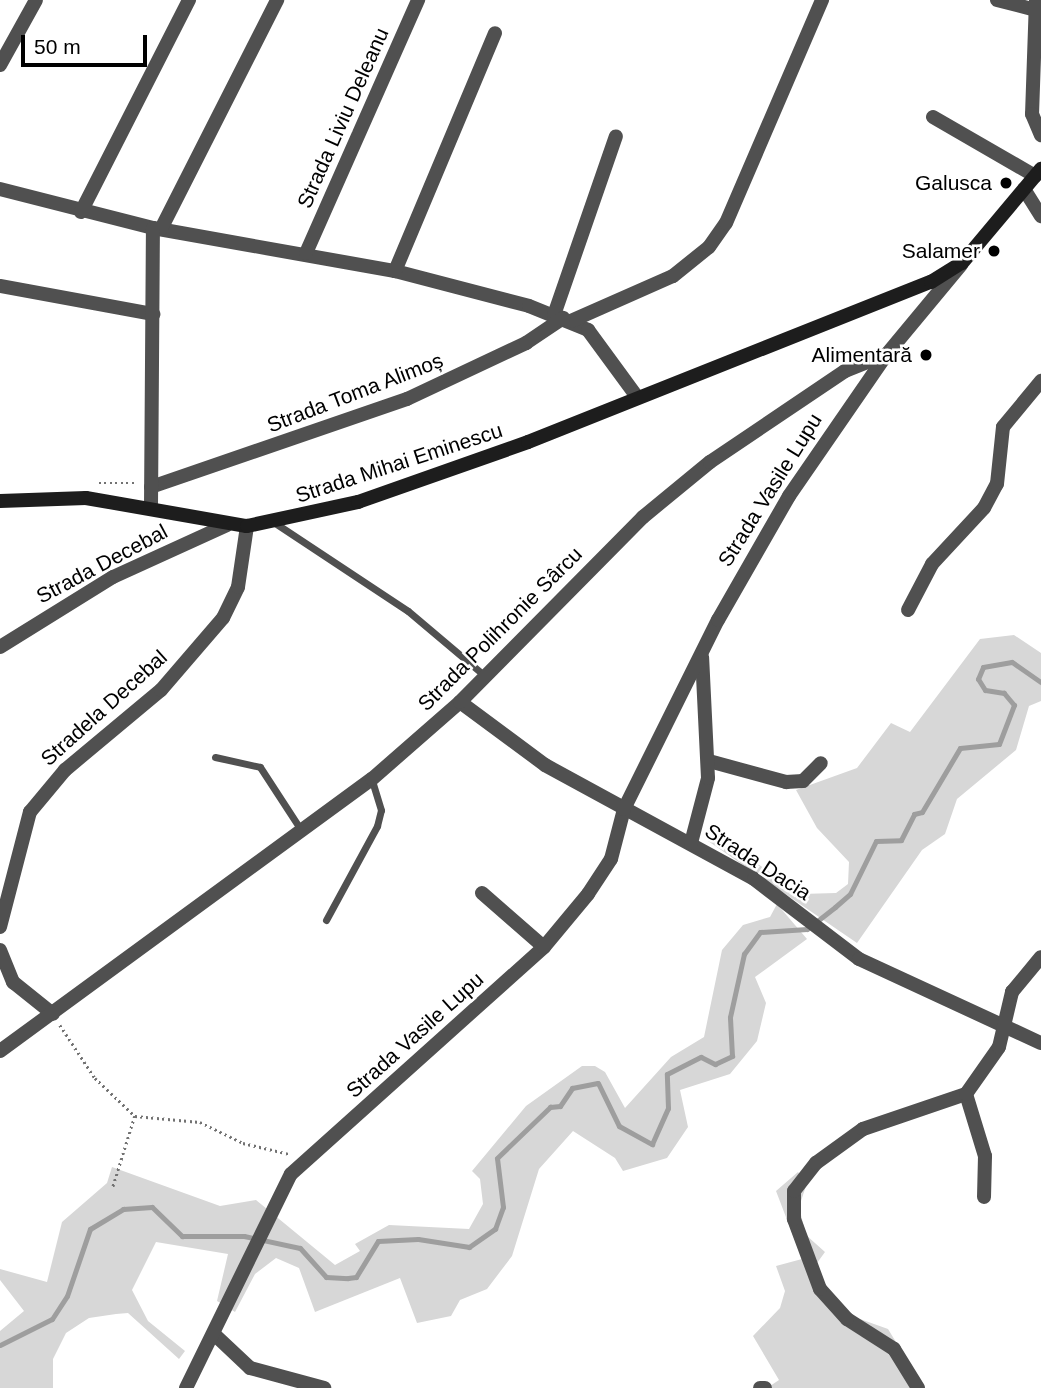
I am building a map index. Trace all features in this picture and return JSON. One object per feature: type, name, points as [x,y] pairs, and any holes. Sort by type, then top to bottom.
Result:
[{"type":"main road","name":"Strada Mihai Eminescu","points":[[0,502],[86,498],[152,506],[227,525],[247,526],[275,523],[358,502],[878,306],[962,263],[1038,172]]},
{"type":"street","points":[[0,65],[36,0]]},
{"type":"street","points":[[81,212],[189,0]]},
{"type":"street","points":[[152,506],[153,314],[157,228],[276,0]]},
{"type":"street","name":"Strada Liviu Deleanu","points":[[306,253],[418,0]]},
{"type":"street","name":"Strada Toma Alimoș","points":[[152,487],[407,399],[526,344],[563,318],[673,276],[709,247],[726,223],[822,0]]},
{"type":"street","points":[[997,0],[1036,5],[1032,114],[1041,135]]},
{"type":"street","points":[[395,271],[495,33]]},
{"type":"street","points":[[933,117],[1038,172]]},
{"type":"street","points":[[563,318],[616,136]]},
{"type":"street","points":[[0,189],[81,212],[157,228],[395,271],[563,318],[605,348],[637,397]]},
{"type":"street","points":[[1024,189],[1041,216]]},
{"type":"street","name":"Strada Polihronie Sârcu","points":[[0,1051],[304,834],[372,779],[460,702],[643,517],[709,462],[845,371],[887,354],[962,263]]},
{"type":"street","points":[[0,286],[153,314]]},
{"type":"street","name":"Strada Vasile Lupu","points":[[186,1388],[215,1335],[272,1204],[291,1174],[544,947],[611,859],[624,809],[702,655],[789,496],[887,354]]},
{"type":"street","points":[[908,610],[932,564],[984,508],[998,484],[1003,427],[1041,381]]},
{"type":"street","name":"Strada Decebal","points":[[0,647],[113,577],[227,525]]},
{"type":"street","name":"Stradela Decebal","points":[[0,927],[30,812],[65,770],[161,690],[223,618],[238,587],[247,526]]},
{"type":"street","points":[[691,843],[709,761],[702,655]]},
{"type":"street","name":"Strada Dacia","points":[[460,702],[545,765],[754,879],[859,959],[1041,1043]]},
{"type":"street","points":[[709,761],[786,782],[803,781],[821,763]]},
{"type":"street","points":[[482,893],[544,947]]},
{"type":"street","points":[[0,950],[7,982],[52,1014]]},
{"type":"street","points":[[918,1388],[894,1349],[847,1319],[820,1289],[792,1203],[799,1181],[847,1139],[966,1094],[990,1066],[1012,992],[1041,957]]},
{"type":"street","points":[[966,1094],[985,1156],[984,1197]]},
{"type":"street","points":[[215,1335],[250,1368],[324,1388]]},
{"type":"lane","points":[[275,523],[408,611],[485,676]]},
{"type":"lane","points":[[215,757],[260,767],[304,834]]},
{"type":"lane","points":[[326,920],[377,826],[381,810],[372,779]]},
{"type":"path","points":[[52,1014],[95,1078],[135,1116],[200,1122],[267,1150],[314,1154]]},
{"type":"path","points":[[113,1187],[135,1116]]},
{"type":"shaded area","points":[[1014,635],[1041,653],[1041,701],[1029,706],[1016,750],[957,799],[945,834],[922,850],[857,943],[708,841],[728,843],[801,894],[836,893],[848,884],[849,862],[817,828],[796,790],[857,768],[891,723],[910,732],[980,639]]},
{"type":"shaded area","points":[[777,904],[807,939],[755,977],[766,1003],[757,1041],[730,1074],[680,1090],[688,1127],[667,1158],[623,1171],[615,1158],[573,1131],[539,1169],[512,1256],[487,1289],[460,1300],[451,1316],[417,1323],[400,1278],[315,1312],[299,1268],[276,1258],[255,1274],[235,1312],[217,1301],[228,1254],[156,1242],[132,1290],[148,1321],[185,1351],[179,1359],[128,1313],[89,1318],[66,1333],[53,1359],[53,1388],[0,1388],[0,1331],[24,1311],[0,1280],[0,1269],[47,1282],[62,1222],[107,1183],[112,1167],[220,1206],[256,1200],[335,1265],[360,1251],[355,1244],[389,1225],[469,1229],[483,1204],[480,1179],[472,1171],[526,1106],[582,1066],[595,1066],[605,1072],[625,1108],[671,1057],[704,1037],[722,950],[743,925],[770,917]]},
{"type":"shaded area","points":[[798,1172],[807,1183],[799,1207],[806,1235],[825,1252],[817,1263],[826,1289],[846,1314],[888,1329],[924,1388],[767,1388],[779,1380],[753,1336],[780,1308],[785,1291],[776,1266],[802,1259],[776,1191]]},
{"type":"waterway","points":[[0,1345],[52,1319],[67,1296],[90,1229],[123,1209],[152,1207],[182,1236],[244,1236],[300,1248],[326,1277],[348,1278],[356,1277],[378,1241],[418,1239],[469,1247],[495,1229],[503,1207],[497,1158],[550,1107],[560,1106],[572,1088],[598,1083],[619,1126],[652,1144],[668,1108],[667,1074],[701,1057],[715,1064],[732,1056],[730,1017],[744,954],[760,932],[807,929],[835,907],[850,894],[876,841],[901,840],[914,814],[922,812],[960,748],[999,744],[1014,705],[1004,693],[985,690],[978,679],[983,667],[1012,662],[1041,682]]},
{"type":"place","name":"Galusca","points":[[1006,183]]},
{"type":"place","name":"Salamer","points":[[994,251]]},
{"type":"place","name":"Alimentară","points":[[926,355]]}]
